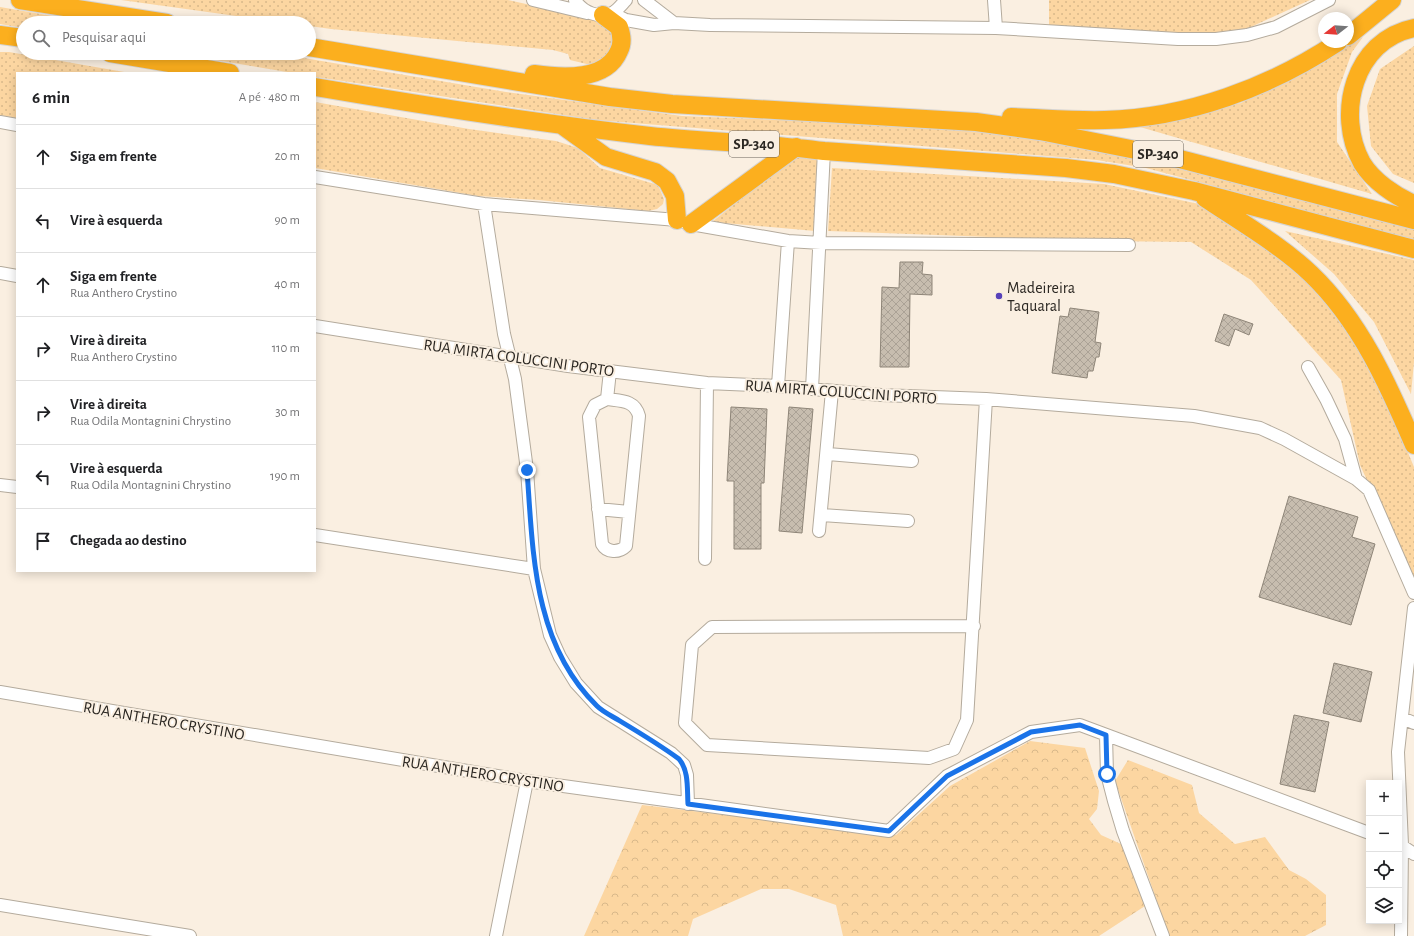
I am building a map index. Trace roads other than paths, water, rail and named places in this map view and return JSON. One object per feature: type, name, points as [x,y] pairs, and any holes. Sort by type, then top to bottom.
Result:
[{"type":"highway","points":[[20,0],[124,16]]},
{"type":"highway","points":[[57,0],[124,16]]},
{"type":"highway","points":[[1354,31],[1392,0]]},
{"type":"highway","points":[[316,48],[546,76],[578,75],[597,72],[608,66],[616,57],[622,44],[619,27],[602,14]]},
{"type":"highway","points":[[1414,28],[1387,40],[1373,51],[1360,70],[1352,90],[1350,126],[1363,164],[1378,181],[1393,193],[1414,204]]},
{"type":"highway","points":[[0,35],[16,37]]},
{"type":"highway","name":"SP-340","points":[[316,48],[610,97],[672,104],[897,116],[976,122],[1085,139],[1176,158],[1414,220]]},
{"type":"highway","points":[[897,116],[935,115],[1105,120],[1162,114],[1237,94],[1297,68],[1329,48]]},
{"type":"highway","points":[[152,60],[224,72]]},
{"type":"highway","name":"SP-340","points":[[316,87],[561,125],[652,136],[796,147],[824,151],[1066,168],[1114,174],[1194,191],[1414,249]]},
{"type":"highway","points":[[561,125],[606,157],[655,172],[667,181],[675,196],[684,222],[796,147]]},
{"type":"highway","points":[[1194,191],[1288,256],[1310,273],[1325,289],[1361,336],[1389,387],[1414,446]]},
{"type":"street","points":[[534,0],[602,14],[626,0]]},
{"type":"street","points":[[575,0],[583,10],[654,25],[674,23],[710,25],[996,28],[1178,39],[1216,39],[1247,35],[1276,27],[1329,0]]},
{"type":"street","points":[[644,0],[674,23]]},
{"type":"street","points":[[994,0],[996,28]]},
{"type":"street","points":[[0,122],[16,125]]},
{"type":"street","points":[[812,389],[821,243],[824,151]]},
{"type":"street","points":[[316,177],[484,204],[684,222],[788,240],[821,243],[1129,246]]},
{"type":"street","points":[[484,204],[509,357],[515,379],[527,470],[534,569],[550,635],[560,657],[576,683],[598,707],[679,759],[684,765],[687,775],[688,804]]},
{"type":"street","points":[[778,386],[788,240]]},
{"type":"street","points":[[0,273],[16,276]]},
{"type":"street","name":"RUA MIRTA COLUCCINI PORTO","points":[[316,326],[509,357],[707,383],[986,399],[1194,416],[1260,428],[1284,439],[1356,479],[1369,490],[1414,593]]},
{"type":"street","points":[[1308,367],[1326,399],[1345,439],[1356,479]]},
{"type":"street","points":[[607,399],[610,371]]},
{"type":"street","points":[[705,559],[707,383]]},
{"type":"street","points":[[819,532],[828,454],[832,391]]},
{"type":"street","points":[[607,399],[630,402],[638,410],[639,416],[626,546],[622,550],[617,551],[608,550],[602,544],[589,417],[595,405],[607,399]]},
{"type":"street","points":[[974,626],[712,627],[692,645],[685,723],[707,745],[929,758],[954,748],[967,720],[974,626],[986,399]]},
{"type":"street","points":[[828,454],[912,461]]},
{"type":"street","points":[[0,485],[16,488]]},
{"type":"street","points":[[598,509],[629,512]]},
{"type":"street","points":[[822,515],[908,521]]},
{"type":"street","points":[[316,535],[534,569]]},
{"type":"street","points":[[1399,816],[1398,752],[1414,608]]},
{"type":"street","name":"RUA ANTHERO CRYSTINO","points":[[0,692],[527,781],[889,831],[947,776],[1031,732],[1080,725],[1106,735]]},
{"type":"street","points":[[1402,718],[1414,723]]},
{"type":"street","points":[[1163,936],[1123,831],[1114,801],[1107,774],[1106,735],[1366,832]]},
{"type":"street","points":[[496,936],[527,781]]},
{"type":"street","points":[[1402,845],[1414,854]]},
{"type":"street","points":[[1400,852],[1401,936]]},
{"type":"street","points":[[0,905],[190,936]]},
{"type":"place","name":"Madeireira Taquaral","points":[[999,296]]}]
